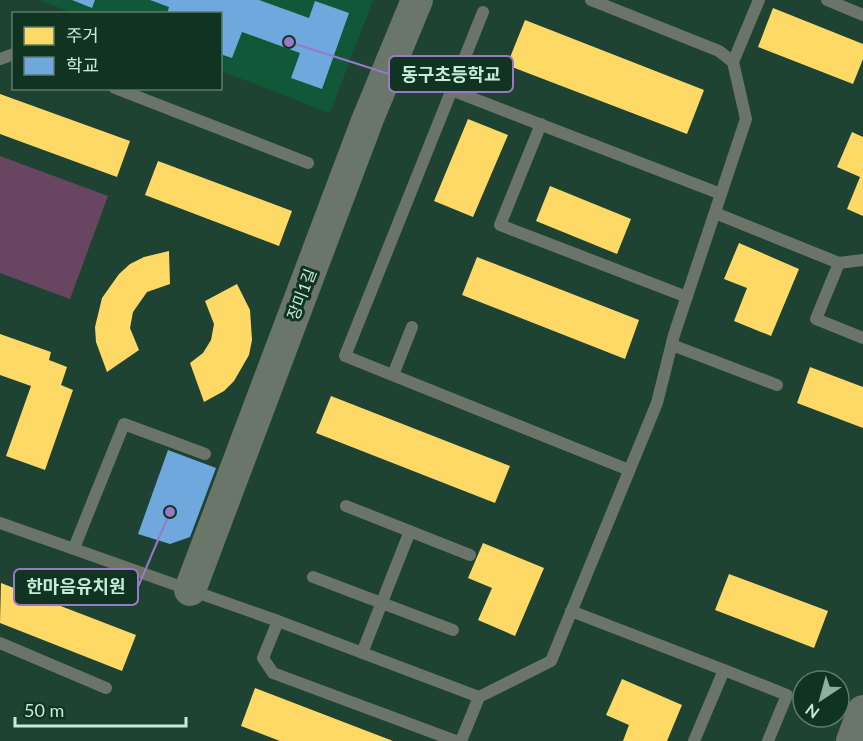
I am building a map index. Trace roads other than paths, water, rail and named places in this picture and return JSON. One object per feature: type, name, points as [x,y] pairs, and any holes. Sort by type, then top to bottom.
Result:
[{"type":"street","name":"장미1길","points":[[190,590],[367,121],[417,0]]},
{"type":"street","points":[[852,741],[863,711]]},
{"type":"lane","points":[[591,0],[719,51],[733,62]]},
{"type":"lane","points":[[461,741],[479,697],[551,661],[657,403],[687,297],[746,119],[733,62],[759,0]]},
{"type":"lane","points":[[827,0],[863,15]]},
{"type":"lane","points":[[483,12],[345,356],[629,470]]},
{"type":"lane","points":[[120,90],[308,163]]},
{"type":"lane","points":[[451,90],[721,194]]},
{"type":"lane","points":[[541,124],[500,225],[687,297]]},
{"type":"lane","points":[[715,213],[839,263],[863,260]]},
{"type":"lane","points":[[839,263],[816,319],[863,338]]},
{"type":"lane","points":[[393,375],[412,327]]},
{"type":"lane","points":[[672,345],[777,385]]},
{"type":"lane","points":[[74,548],[124,424],[205,453]]},
{"type":"lane","points":[[346,506],[470,555]]},
{"type":"lane","points":[[0,523],[278,621],[479,697]]},
{"type":"lane","points":[[362,653],[410,531]]},
{"type":"lane","points":[[313,578],[453,630]]},
{"type":"lane","points":[[572,611],[787,695],[768,741]]},
{"type":"lane","points":[[278,621],[263,658],[273,673],[456,741]]},
{"type":"lane","points":[[0,643],[106,688]]},
{"type":"lane","points":[[694,741],[724,670]]},
{"type":"place","name":"동구초등학교","points":[[289,42]]},
{"type":"place","name":"한마음유치원","points":[[170,512]]}]
